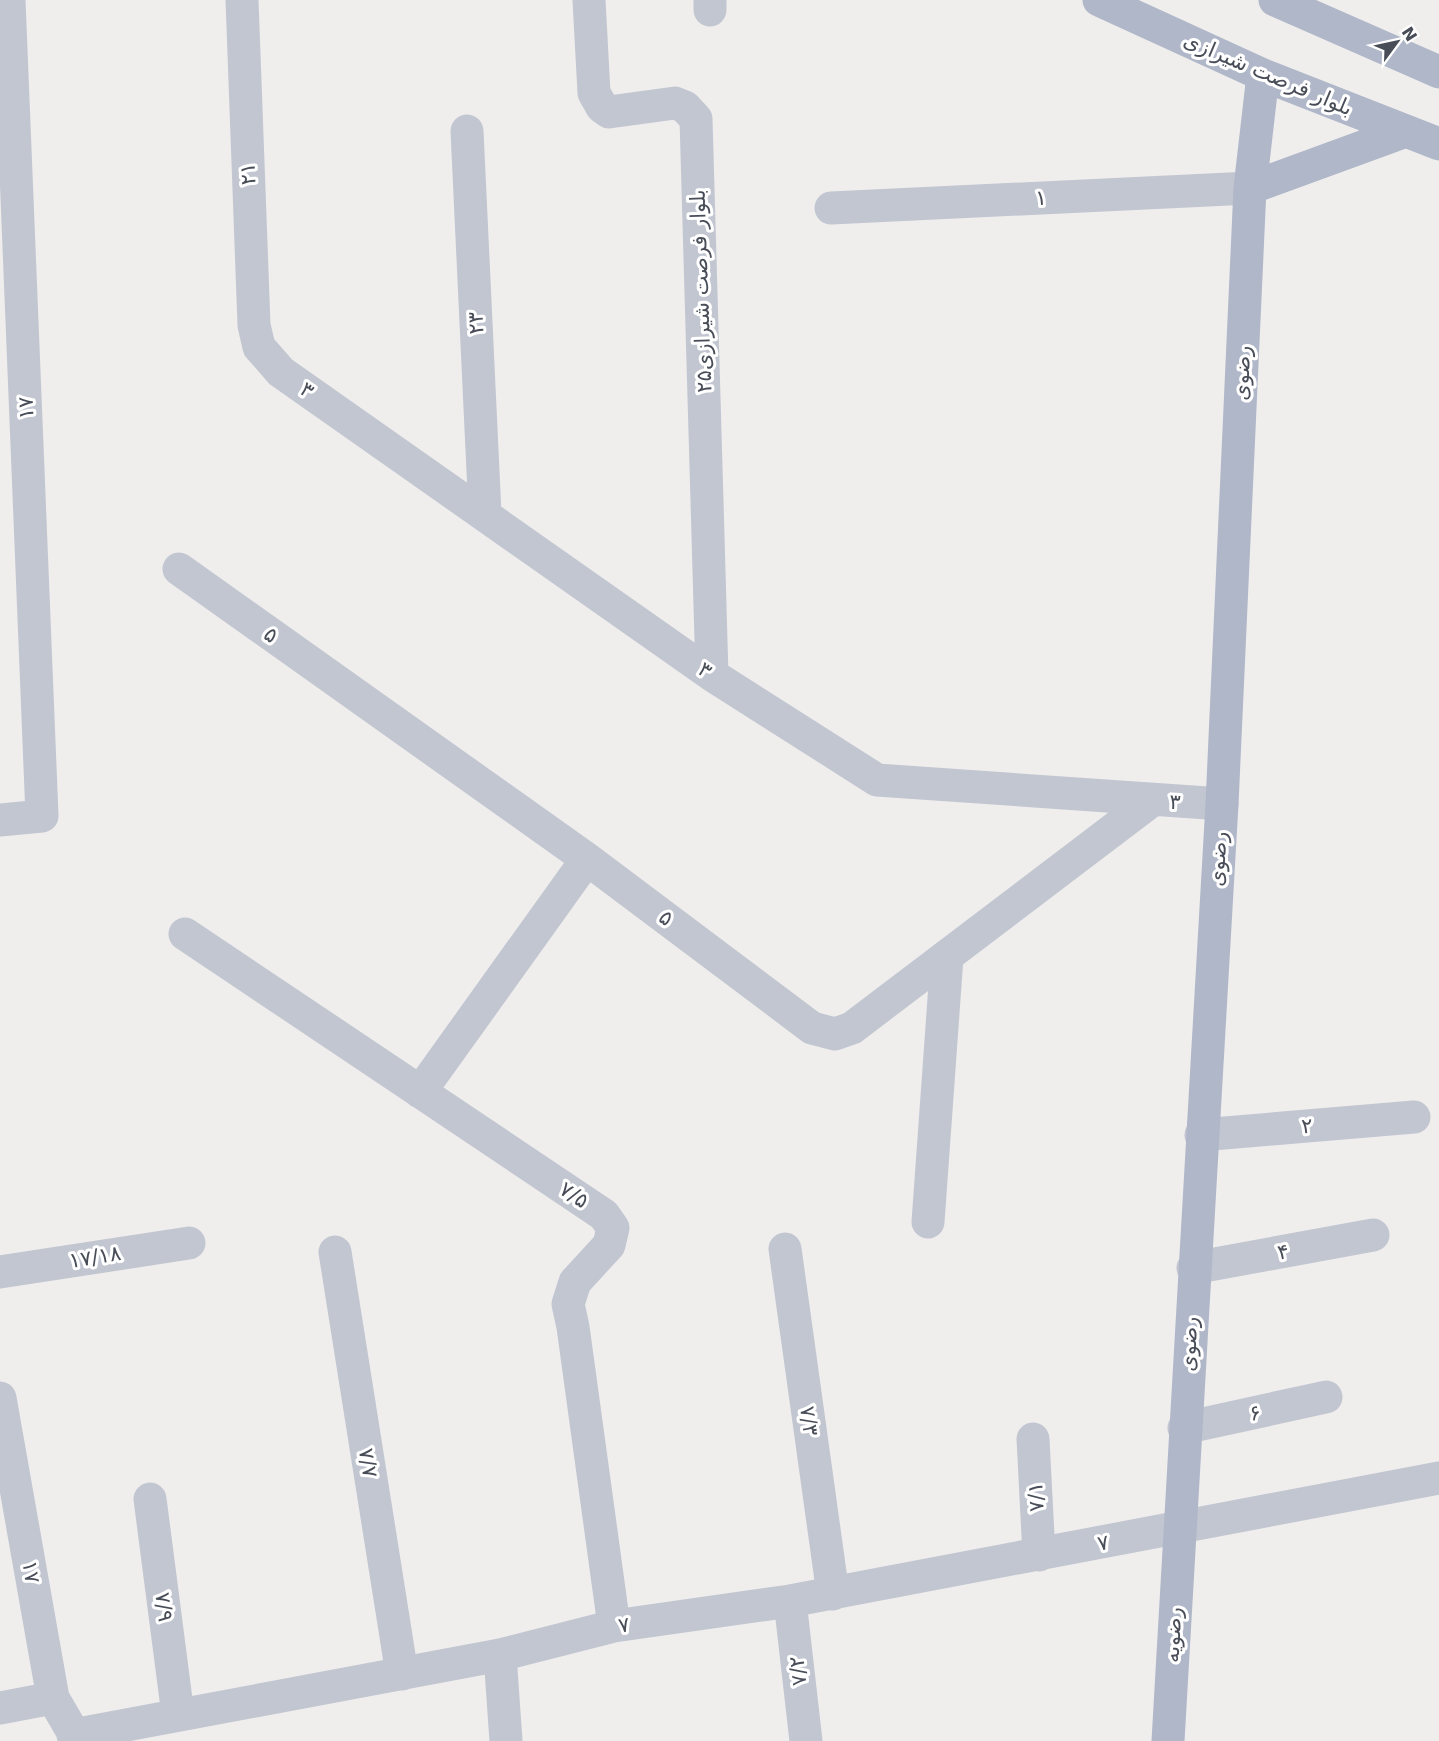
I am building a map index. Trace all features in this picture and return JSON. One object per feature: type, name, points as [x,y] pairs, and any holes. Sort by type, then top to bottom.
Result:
[{"type":"main road","name":"بلوار فرصت شیرازی","points":[[1099,0],[1263,75],[1439,144]]},
{"type":"main road","points":[[1275,0],[1439,72]]},
{"type":"main road","name":"رضوی","points":[[1178,1530],[1222,804],[1250,188],[1263,75]]},
{"type":"main road","points":[[1250,188],[1406,131]]},
{"type":"main road","name":"رضویه","points":[[1168,1741],[1178,1530]]},
{"type":"street","name":"۱۷","points":[[0,819],[42,816],[9,0]]},
{"type":"street","name":"۲۱","points":[[242,0],[254,325],[259,347]]},
{"type":"street","name":"بلوار فرصت شیرازی۲۵","points":[[589,0],[594,93],[602,107],[609,112],[675,103],[685,106],[696,119],[712,675]]},
{"type":"street","name":"۲۳","points":[[467,131],[485,514]]},
{"type":"street","name":"۱","points":[[831,208],[1250,188]]},
{"type":"street","name":"۳","points":[[259,347],[281,372],[712,675],[877,780],[1151,801],[1222,804]]},
{"type":"street","name":"۵","points":[[179,569],[588,859],[812,1028],[836,1034],[852,1028],[1151,801]]},
{"type":"street","points":[[420,1092],[588,859]]},
{"type":"street","name":"۷/۵","points":[[185,934],[604,1215],[613,1228],[609,1245],[575,1282],[567,1304],[573,1327],[614,1626]]},
{"type":"street","points":[[928,1222],[947,957]]},
{"type":"street","name":"۲","points":[[1201,1135],[1414,1117]]},
{"type":"street","name":"۴","points":[[1193,1268],[1373,1235]]},
{"type":"street","name":"۱۷/۱۸","points":[[0,1272],[189,1243]]},
{"type":"street","name":"۷/۳","points":[[785,1249],[833,1594]]},
{"type":"street","name":"۷/۷","points":[[335,1252],[402,1674]]},
{"type":"street","name":"۶","points":[[1184,1428],[1326,1397]]},
{"type":"street","name":"۱۷","points":[[0,1398],[5,1456],[53,1698],[75,1738]]},
{"type":"street","name":"۷/۱","points":[[1033,1439],[1039,1555]]},
{"type":"street","name":"۷","points":[[75,1738],[178,1715],[500,1656],[614,1626],[833,1594],[1178,1530],[1439,1478]]},
{"type":"street","name":"۷/۹","points":[[150,1499],[178,1715]]},
{"type":"street","name":"۷/۲","points":[[790,1601],[806,1741]]},
{"type":"street","points":[[500,1656],[506,1741]]},
{"type":"street","points":[[0,1708],[53,1698]]}]
